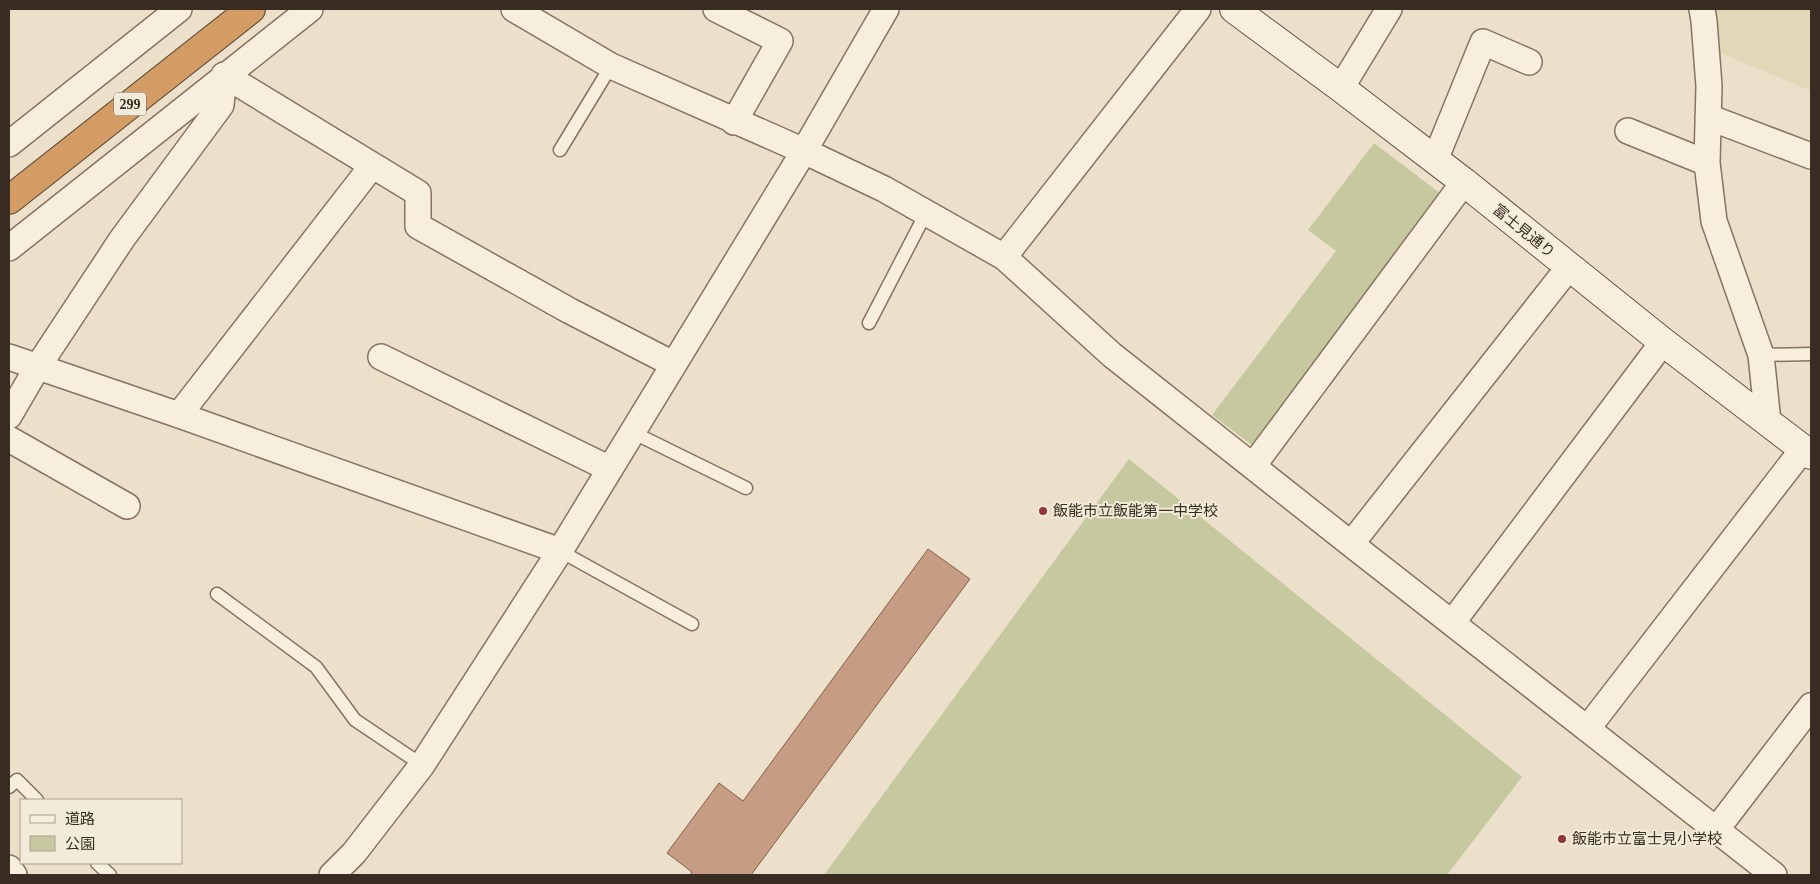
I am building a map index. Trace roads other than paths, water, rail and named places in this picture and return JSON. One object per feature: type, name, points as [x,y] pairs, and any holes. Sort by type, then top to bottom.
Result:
[{"type":"highway","name":"299","points":[[9,200],[251,9]]},
{"type":"street","points":[[9,144],[179,9]]},
{"type":"street","points":[[9,248],[224,75],[310,9]]},
{"type":"street","points":[[514,9],[611,66],[734,122],[804,151],[884,189],[1004,257],[1112,355],[1774,875]]},
{"type":"street","points":[[716,9],[780,40],[734,122]]},
{"type":"street","points":[[332,875],[354,853],[422,765],[560,551],[804,151],[886,9]]},
{"type":"street","points":[[1004,257],[1198,9]]},
{"type":"street","name":"富士見通り","points":[[1234,9],[1464,182],[1663,342],[1807,452]]},
{"type":"street","points":[[1341,88],[1389,9]]},
{"type":"street","points":[[1702,9],[1709,86],[1707,163],[1714,221],[1761,355],[1768,422]]},
{"type":"street","points":[[1435,160],[1483,42],[1529,62]]},
{"type":"street","points":[[224,75],[418,194],[418,226],[570,311],[673,364]]},
{"type":"street","points":[[9,416],[37,368],[122,239],[221,105],[224,75]]},
{"type":"street","points":[[1708,117],[1811,156]]},
{"type":"street","points":[[1628,131],[1707,163]]},
{"type":"street","points":[[179,415],[372,166]]},
{"type":"street","points":[[1253,466],[1464,182]]},
{"type":"street","points":[[1351,544],[1569,267]]},
{"type":"street","points":[[1452,623],[1663,342]]},
{"type":"street","points":[[381,357],[610,469]]},
{"type":"street","points":[[9,358],[179,415],[560,551]]},
{"type":"street","points":[[9,439],[127,506]]},
{"type":"street","points":[[1587,729],[1807,452]]},
{"type":"street","points":[[1716,830],[1811,706]]},
{"type":"street","points":[[9,868],[14,875]]},
{"type":"lane","points":[[560,150],[611,66]]},
{"type":"lane","points":[[869,323],[926,212]]},
{"type":"lane","points":[[1761,355],[1811,354]]},
{"type":"lane","points":[[632,432],[746,488]]},
{"type":"lane","points":[[560,551],[692,624]]},
{"type":"lane","points":[[217,594],[316,667],[355,720],[422,765]]},
{"type":"lane","points":[[9,787],[17,780],[36,799]]},
{"type":"lane","points":[[99,864],[110,875]]},
{"type":"place","name":"飯能市立飯能第一中学校","points":[[1043,511]]},
{"type":"place","name":"飯能市立富士見小学校","points":[[1562,839]]}]
